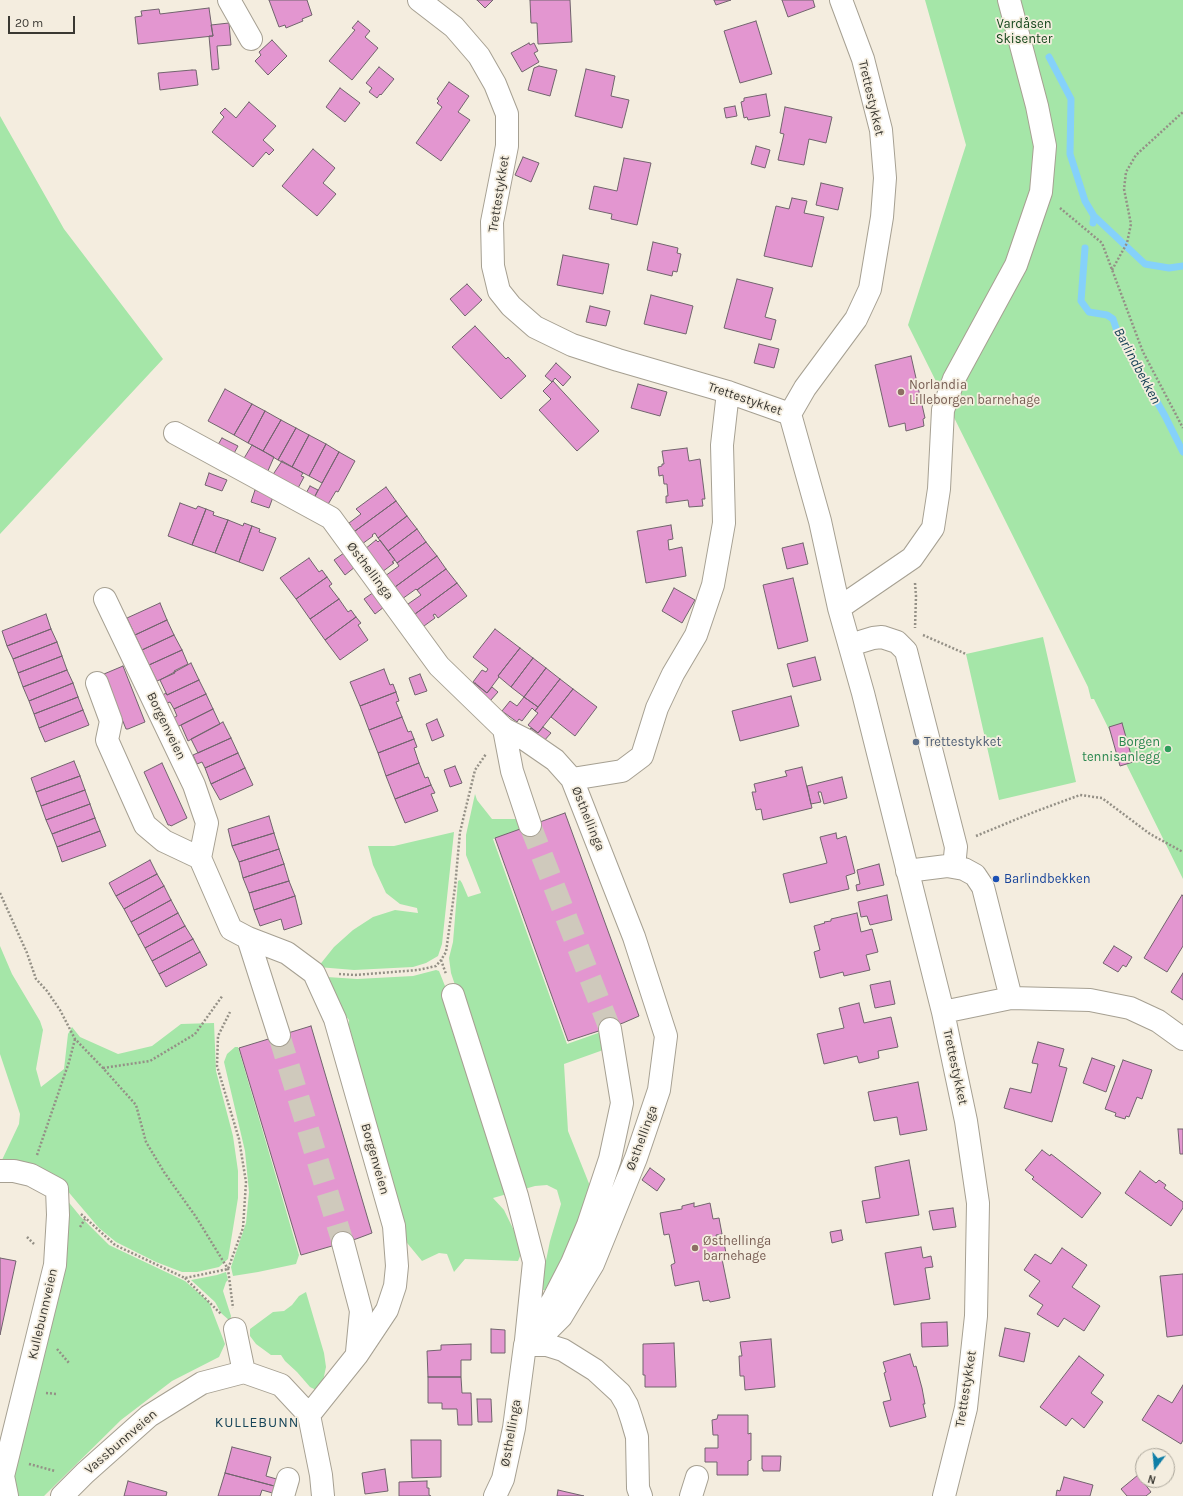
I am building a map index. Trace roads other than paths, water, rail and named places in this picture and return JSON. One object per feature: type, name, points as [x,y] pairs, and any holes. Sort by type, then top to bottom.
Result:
[{"type":"street","points":[[230,0],[251,39]]},
{"type":"street","name":"Trettestykket","points":[[419,0],[454,27],[479,56],[495,84],[507,114],[507,146],[492,222],[493,266],[500,291],[511,306],[535,327],[572,345],[728,392],[790,414]]},
{"type":"street","name":"Trettestykket","points":[[841,0],[863,59],[881,130],[885,178],[882,217],[870,289],[856,319],[805,388],[790,414],[820,521],[839,608],[863,693],[943,1012],[966,1121],[978,1203],[976,1316],[966,1408],[944,1496]]},
{"type":"street","points":[[839,608],[912,558],[933,528],[939,489],[943,410],[954,378],[1016,265],[1041,192],[1045,146],[1037,106],[1009,0]]},
{"type":"street","points":[[572,779],[622,770],[642,756],[657,708],[673,674],[696,635],[713,585],[724,522],[722,445],[728,392]]},
{"type":"street","name":"Østhellinga","points":[[175,433],[331,518],[439,666],[504,729],[526,740],[555,760],[572,779],[634,937],[666,1036],[659,1090],[636,1158],[593,1264],[561,1317],[546,1332],[525,1345]]},
{"type":"street","name":"Borgenveien","points":[[105,599],[194,785],[207,823],[200,858],[231,928],[248,938],[287,952],[314,973],[335,1019],[394,1226],[397,1266],[395,1286],[387,1310],[356,1355],[308,1415]]},
{"type":"street","points":[[850,645],[873,638],[882,637],[897,642],[906,651],[955,857],[964,869],[975,875],[983,887],[1011,998]]},
{"type":"street","points":[[97,683],[111,721],[107,740],[145,824],[164,841],[200,858]]},
{"type":"street","points":[[504,729],[512,771],[530,825]]},
{"type":"street","points":[[907,871],[947,866],[955,857]]},
{"type":"street","points":[[248,938],[279,1035]]},
{"type":"street","name":"Østhellinga","points":[[453,995],[517,1196],[534,1262],[514,1428],[503,1479],[495,1496]]},
{"type":"street","points":[[943,1012],[1011,998],[1090,1000],[1130,1008],[1158,1021],[1183,1039]]},
{"type":"street","name":"Østhellinga","points":[[525,1345],[553,1300],[572,1263],[588,1225],[610,1159],[622,1104],[610,1029]]},
{"type":"street","name":"Kullebunnveien","points":[[0,1171],[14,1171],[31,1175],[57,1189],[58,1215],[54,1265],[3,1476],[8,1496]]},
{"type":"street","points":[[344,1243],[361,1311],[356,1355]]},
{"type":"street","points":[[235,1329],[244,1372],[280,1385],[308,1415],[321,1476],[323,1496]]},
{"type":"street","points":[[525,1345],[547,1345],[563,1350],[595,1370],[620,1393],[627,1405],[636,1437],[638,1488],[641,1496]]},
{"type":"street","name":"Vassbunnveien","points":[[62,1496],[149,1416],[202,1382],[244,1372]]},
{"type":"waterway","name":"Barlindbekken","points":[[1049,57],[1071,99],[1070,154],[1085,201],[1094,216],[1093,223]]},
{"type":"waterway","points":[[1094,216],[1145,264],[1169,268],[1183,266]]},
{"type":"waterway","name":"Barlindbekken","points":[[1085,248],[1081,301],[1089,312],[1107,315],[1113,319],[1117,331],[1165,416],[1183,452]]},
{"type":"tunnel","points":[[530,825],[610,1029]]},
{"type":"tunnel","points":[[279,1035],[343,1243]]},
{"type":"place","name":"Norlandia Lilleborgen barnehage","points":[[901,392]]},
{"type":"place","name":"Trettestykket","points":[[916,742]]},
{"type":"place","name":"Borgen tennisanlegg","points":[[1168,749]]},
{"type":"place","name":"Barlindbekken","points":[[996,879]]},
{"type":"place","name":"Østhellinga barnehage","points":[[695,1248]]},
{"type":"district","name":"KULLEBUNN","points":[[257,1423]]},
{"type":"park label","name":"Vardåsen Skisenter","points":[[1024,32]]}]
